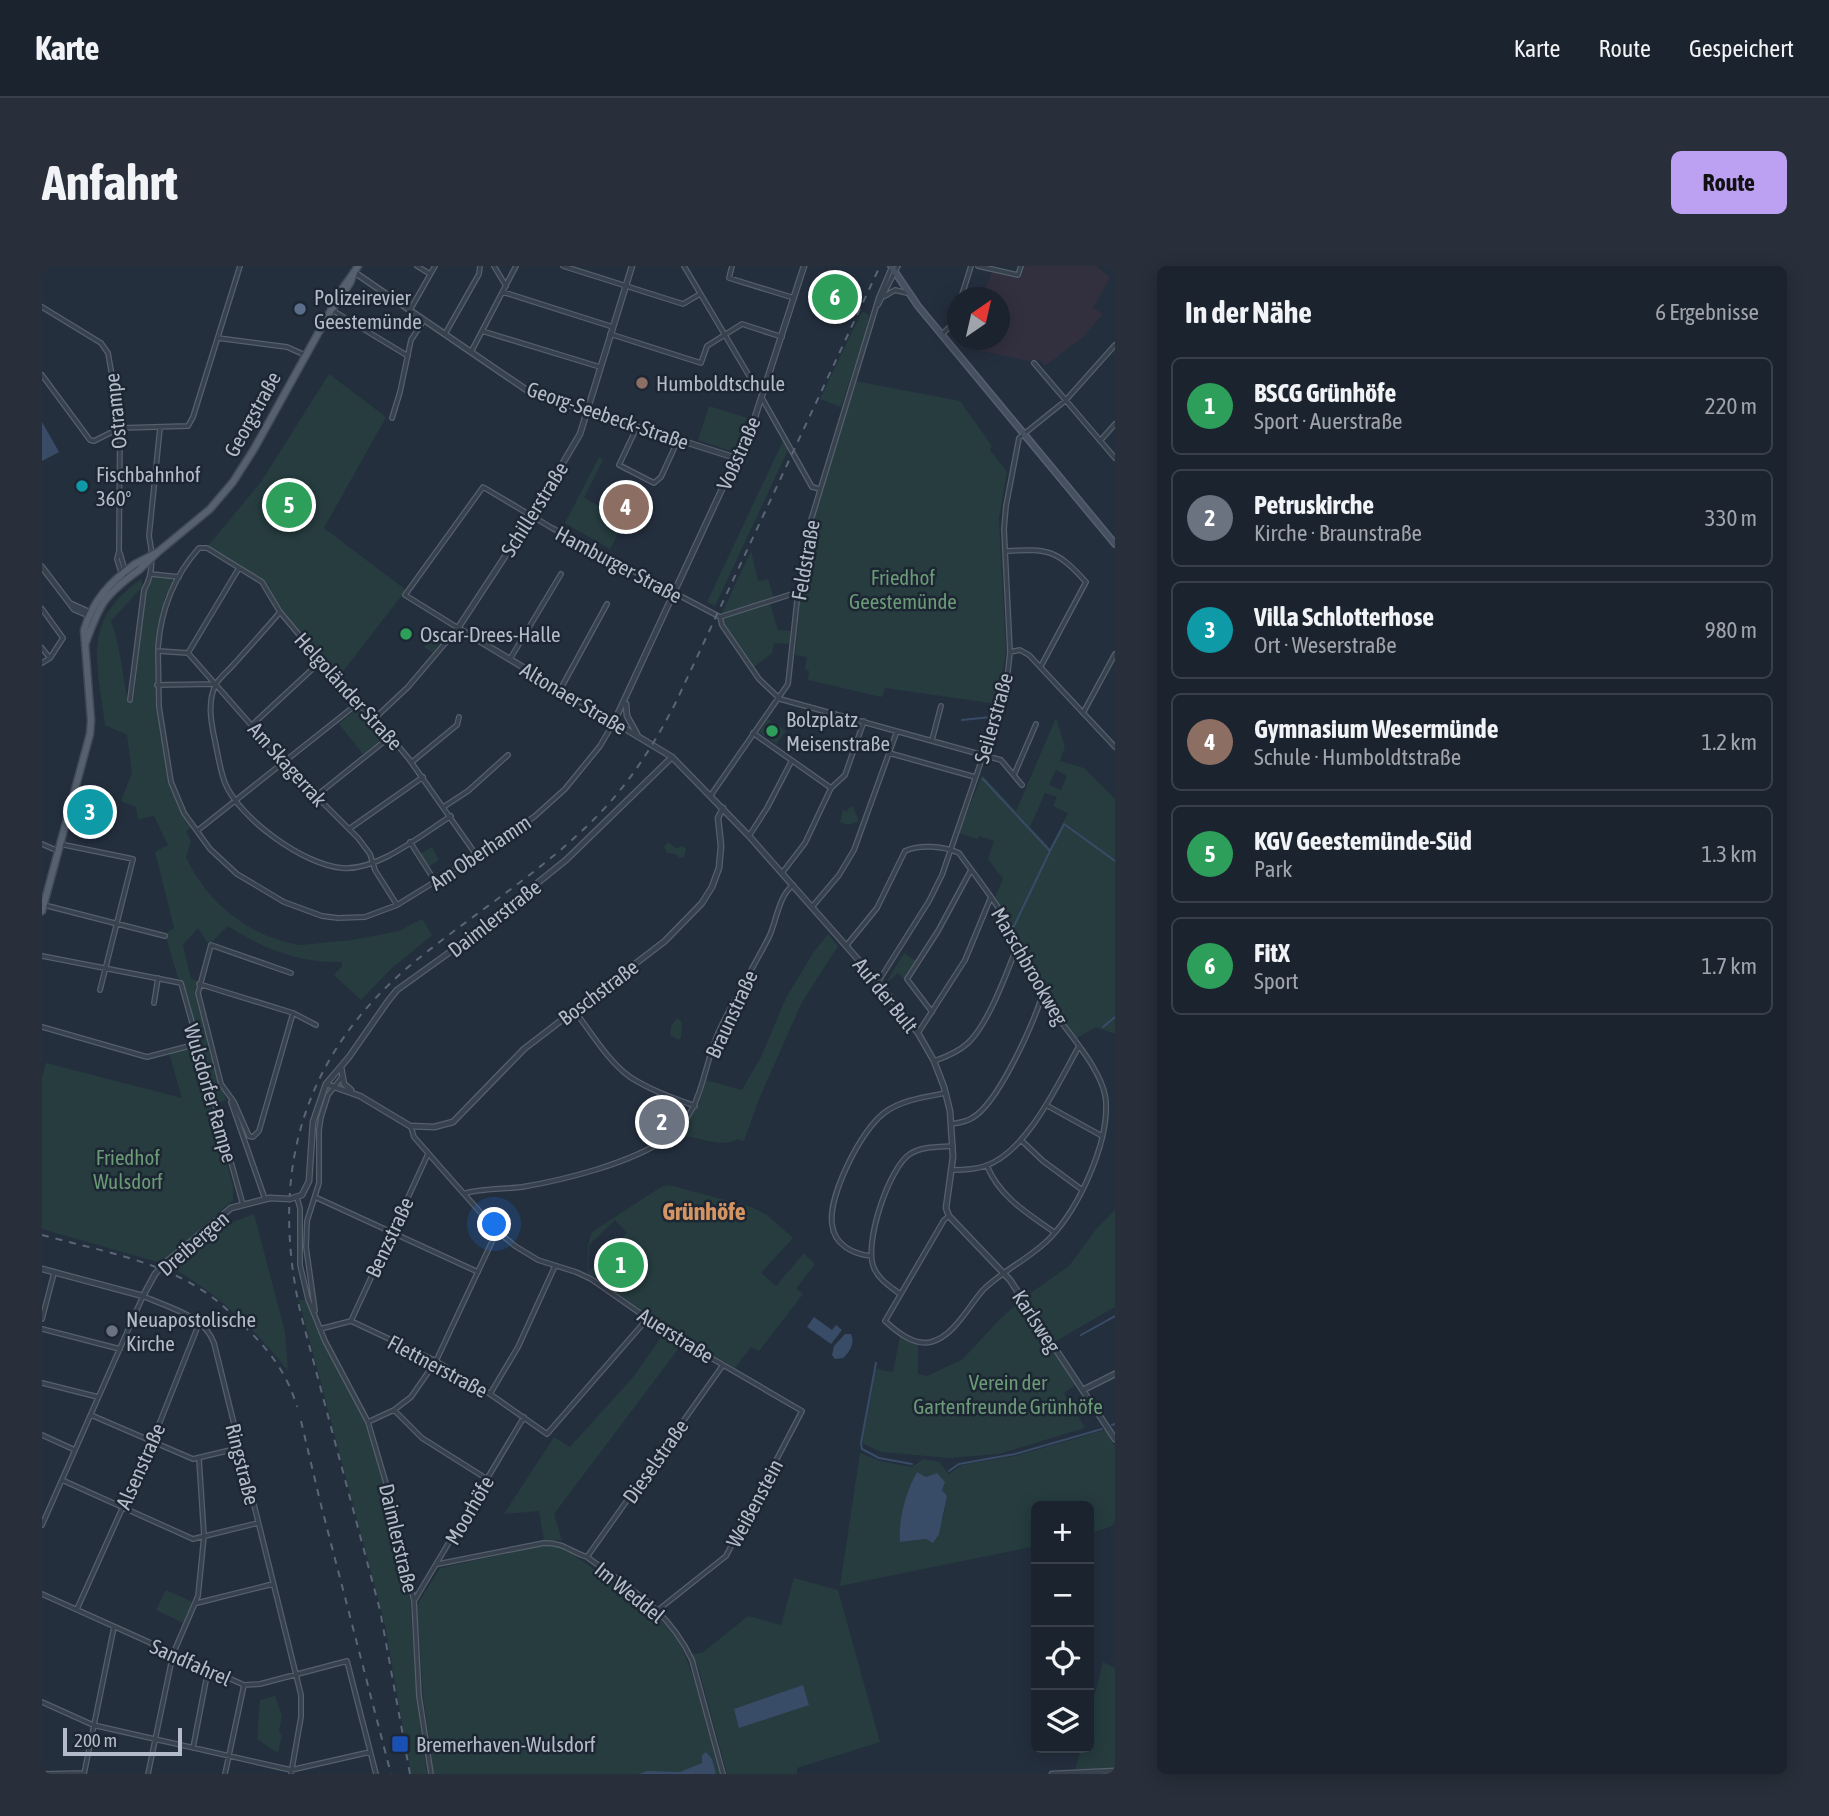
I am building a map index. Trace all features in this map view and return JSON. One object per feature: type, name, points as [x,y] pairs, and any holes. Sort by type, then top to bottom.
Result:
[{"type":"main road","points":[[894,268],[907,293],[1115,544]]},
{"type":"main road","name":"Georgstraße","points":[[59,848],[90,734],[84,647],[91,615],[125,574],[150,554],[158,552],[210,509],[241,471],[331,310],[351,283],[354,269]]},
{"type":"main road","points":[[43,908],[59,848]]},
{"type":"street","points":[[42,375],[86,437],[94,441],[120,428],[185,428],[191,424],[240,266]]},
{"type":"street","points":[[417,266],[430,274]]},
{"type":"street","points":[[410,310],[435,266]]},
{"type":"street","points":[[444,334],[479,274],[480,266]]},
{"type":"street","points":[[494,266],[506,286]]},
{"type":"street","points":[[471,352],[516,266]]},
{"type":"street","points":[[563,266],[683,304],[701,293]]},
{"type":"street","name":"Schillerstraße","points":[[375,718],[408,687],[458,628],[531,516],[580,434],[632,266]]},
{"type":"street","points":[[684,266],[751,379],[766,385]]},
{"type":"street","points":[[732,266],[729,278],[794,298]]},
{"type":"street","name":"Voßstraße","points":[[675,594],[762,398],[804,266]]},
{"type":"street","points":[[964,287],[971,266]]},
{"type":"street","points":[[978,266],[1018,275],[1021,266]]},
{"type":"street","name":"Feldstraße","points":[[875,310],[883,298],[894,268]]},
{"type":"street","name":"Feldstraße","points":[[711,795],[780,699],[790,675],[804,549],[875,310],[894,268]]},
{"type":"street","name":"Georg-Seebeck-Straße","points":[[354,269],[531,393],[736,458]]},
{"type":"street","points":[[883,298],[895,290],[907,293]]},
{"type":"street","points":[[503,292],[613,327]]},
{"type":"street","name":"Ostrampe","points":[[42,307],[106,348],[120,428],[119,551],[125,574]]},
{"type":"street","points":[[331,310],[408,356]]},
{"type":"street","points":[[391,418],[400,392],[411,340],[425,320]]},
{"type":"street","points":[[610,334],[701,363],[707,346],[741,324],[782,337]]},
{"type":"street","points":[[941,335],[947,329]]},
{"type":"street","points":[[482,331],[600,368]]},
{"type":"street","points":[[218,338],[291,348],[305,355]]},
{"type":"street","points":[[1023,434],[1065,401],[1115,345]]},
{"type":"street","points":[[1034,363],[1115,458]]},
{"type":"street","points":[[762,398],[812,487],[820,489]]},
{"type":"street","points":[[1100,441],[1115,424]]},
{"type":"street","points":[[637,427],[619,465],[654,483],[661,477],[678,440]]},
{"type":"street","points":[[131,700],[144,590],[151,574],[153,548],[149,536],[160,428]]},
{"type":"street","name":"Seilerstraße","points":[[877,982],[929,901],[951,849],[1004,691],[1010,652],[1006,506],[1017,446],[1023,434]]},
{"type":"street","name":"Hamburger Straße","points":[[405,595],[483,487],[531,516],[721,616]]},
{"type":"street","name":"Am Oberhamm","points":[[202,547],[197,550],[179,577],[163,613],[158,649],[159,707],[171,782],[184,813],[210,849],[237,874],[273,897],[306,912],[352,918],[365,917],[397,905],[436,882],[536,816],[565,789],[600,746],[614,723],[675,594]]},
{"type":"street","name":"Helgoländer Straße","points":[[202,547],[262,582],[280,612],[357,704],[375,718],[412,762],[477,856]]},
{"type":"street","points":[[1006,551],[1040,550],[1065,560],[1086,582],[1041,666]]},
{"type":"street","points":[[42,567],[70,603],[91,615]]},
{"type":"street","points":[[158,649],[188,653],[239,568]]},
{"type":"street","points":[[151,574],[179,577]]},
{"type":"street","points":[[509,659],[561,574]]},
{"type":"street","points":[[798,592],[721,616],[722,625],[759,679],[775,695],[780,699],[1001,760],[1022,785]]},
{"type":"street","name":"Altonaer Straße","points":[[405,595],[672,757]]},
{"type":"street","points":[[560,690],[607,604]]},
{"type":"street","points":[[42,609],[63,638],[50,658],[42,663]]},
{"type":"street","points":[[280,612],[216,684],[210,706],[224,780],[237,800],[265,831],[311,858],[343,868],[372,864],[451,816]]},
{"type":"street","points":[[42,648],[50,658]]},
{"type":"street","points":[[1010,652],[1024,651],[1041,666],[1115,747]]},
{"type":"street","name":"Am Skagerrak","points":[[188,653],[370,854],[372,864],[397,905]]},
{"type":"street","points":[[1083,713],[1115,654]]},
{"type":"street","points":[[252,725],[321,661]]},
{"type":"street","points":[[157,685],[216,684]]},
{"type":"street","points":[[626,699],[627,716],[640,738]]},
{"type":"street","points":[[197,831],[357,704]]},
{"type":"street","points":[[932,740],[941,706]]},
{"type":"street","points":[[412,762],[457,725],[459,717]]},
{"type":"street","points":[[782,873],[805,843],[831,788],[845,775],[864,721]]},
{"type":"street","points":[[1014,775],[1036,724]]},
{"type":"street","points":[[812,907],[839,875],[855,850],[897,730]]},
{"type":"street","points":[[753,733],[831,788]]},
{"type":"street","points":[[316,796],[391,736]]},
{"type":"street","points":[[1111,743],[1115,737]]},
{"type":"street","points":[[889,753],[976,777]]},
{"type":"street","points":[[444,807],[468,791],[508,755]]},
{"type":"street","name":"Auf der Bult","points":[[672,757],[711,795],[793,885],[918,1033],[934,1061],[946,1093],[953,1146],[947,1208],[949,1216]]},
{"type":"street","name":"Daimlerstraße","points":[[326,1084],[397,990],[468,939],[566,860],[672,757]]},
{"type":"street","points":[[749,836],[792,761]]},
{"type":"street","points":[[349,829],[423,777]]},
{"type":"street","name":"Boschstraße","points":[[411,1126],[434,1127],[453,1122],[521,1052],[665,941],[708,896],[718,875],[721,844],[718,818],[723,808]]},
{"type":"street","points":[[411,842],[436,882]]},
{"type":"street","points":[[42,844],[133,859],[100,990]]},
{"type":"street","points":[[846,946],[877,908],[905,851],[912,848],[951,849]]},
{"type":"street","name":"Marschbrookweg","points":[[900,1294],[885,1321],[901,1335],[915,1340],[930,1343],[943,1338],[984,1289],[1054,1233],[1082,1190],[1102,1136],[1106,1116],[1104,1087],[1092,1064],[1042,996],[1018,944],[991,897],[959,853],[951,849]]},
{"type":"street","points":[[932,1012],[907,979],[938,931],[971,870]]},
{"type":"street","name":"Braunstraße","points":[[464,1194],[471,1191],[522,1187],[575,1175],[612,1163],[667,1139],[695,1106],[719,1031],[768,937],[782,896],[793,885]]},
{"type":"street","points":[[918,1033],[965,960],[991,897]]},
{"type":"street","points":[[43,908],[165,936]]},
{"type":"street","points":[[934,1061],[953,1054],[972,1038],[996,996],[1018,944]]},
{"type":"street","points":[[267,1198],[222,1084],[198,993],[211,945],[291,973]]},
{"type":"street","points":[[42,956],[158,977],[154,1003]]},
{"type":"street","name":"Wulsdorfer Rampe","points":[[158,977],[179,981],[243,1205]]},
{"type":"street","points":[[199,984],[293,1013],[316,1025]]},
{"type":"street","points":[[951,1124],[971,1119],[986,1104],[1027,1039],[1042,996]]},
{"type":"street","points":[[573,1010],[609,1056],[627,1074],[646,1087],[695,1106]]},
{"type":"street","points":[[230,1099],[234,1102],[249,1136],[253,1137],[259,1131],[293,1013]]},
{"type":"street","points":[[42,1027],[147,1057],[197,1044]]},
{"type":"street","points":[[952,1170],[987,1166],[1009,1152],[1046,1105],[1078,1047]]},
{"type":"street","points":[[341,1066],[342,1077],[348,1088],[360,1096]]},
{"type":"street","name":"Daimlerstraße","points":[[315,1317],[306,1247],[307,1221],[316,1197],[320,1174],[319,1130],[328,1095],[342,1077]]},
{"type":"street","points":[[294,1198],[304,1192],[309,1181],[313,1122],[326,1084]]},
{"type":"street","name":"Auerstraße","points":[[326,1084],[360,1096],[411,1126],[414,1137],[497,1231],[533,1258],[591,1279],[723,1365],[803,1411]]},
{"type":"street","points":[[871,1256],[849,1250],[836,1236],[832,1227],[832,1210],[849,1161],[862,1136],[883,1114],[915,1099],[946,1093]]},
{"type":"street","points":[[1046,1105],[1102,1136]]},
{"type":"street","points":[[1021,1140],[1043,1161],[1082,1190]]},
{"type":"street","points":[[953,1146],[922,1149],[911,1153],[895,1171],[877,1220],[871,1256],[873,1268],[883,1281],[900,1294],[944,1220],[949,1216],[970,1241],[1005,1273]]},
{"type":"street","name":"Benzstraße","points":[[351,1321],[428,1153]]},
{"type":"street","points":[[987,1166],[1003,1193],[1018,1208],[1054,1233]]},
{"type":"street","points":[[316,1197],[478,1272]]},
{"type":"street","name":"Dreibergen","points":[[42,1525],[143,1296],[155,1275],[164,1264],[232,1208],[267,1198],[294,1198]]},
{"type":"street","name":"Daimlerstraße","points":[[294,1198],[300,1208],[300,1265],[308,1298],[320,1329],[368,1422],[393,1507],[414,1601],[419,1696],[430,1774]]},
{"type":"street","points":[[368,1422],[394,1410],[411,1397],[436,1361],[497,1231]]},
{"type":"street","points":[[490,1394],[518,1347],[555,1266]]},
{"type":"street","points":[[42,1269],[143,1296],[200,1321]]},
{"type":"street","points":[[42,1319],[54,1273]]},
{"type":"street","name":"Karlsweg","points":[[1005,1273],[1115,1439]]},
{"type":"street","name":"Flettnerstraße","points":[[351,1321],[436,1361],[490,1394],[547,1434],[648,1318]]},
{"type":"street","name":"Alsenstraße","points":[[77,1610],[152,1442],[200,1321]]},
{"type":"street","name":"Ringstraße","points":[[200,1321],[214,1343],[302,1706],[291,1772]]},
{"type":"street","points":[[320,1329],[351,1321]]},
{"type":"street","points":[[42,1329],[120,1349]]},
{"type":"street","name":"Dieselstraße","points":[[587,1557],[723,1365]]},
{"type":"street","points":[[1083,1390],[1115,1374]]},
{"type":"street","points":[[42,1383],[99,1398]]},
{"type":"street","points":[[394,1410],[422,1438],[487,1479]]},
{"type":"street","name":"Weißenstein","points":[[658,1610],[726,1556],[803,1411]]},
{"type":"street","points":[[91,1415],[186,1458],[199,1459],[239,1448]]},
{"type":"street","name":"Moorhöfe","points":[[414,1601],[524,1418]]},
{"type":"street","points":[[42,1435],[75,1450]]},
{"type":"street","points":[[148,1774],[173,1654],[196,1603],[204,1536],[199,1459]]},
{"type":"street","points":[[62,1480],[193,1539],[258,1523]]},
{"type":"street","name":"Im Weddel","points":[[438,1564],[544,1543],[559,1543],[587,1557],[658,1610],[686,1647],[692,1660],[723,1774]]},
{"type":"street","points":[[196,1603],[273,1584]]},
{"type":"street","name":"Sandfahrel","points":[[42,1594],[244,1685],[260,1684],[346,1661],[370,1752]]},
{"type":"street","points":[[42,1773],[84,1773],[114,1627]]},
{"type":"street","points":[[193,1748],[208,1670]]},
{"type":"street","points":[[225,1774],[244,1685]]},
{"type":"street","points":[[42,1703],[93,1726],[229,1755],[291,1772],[370,1752],[376,1774]]},
{"type":"street","points":[[1052,1774],[1115,1771]]},
{"type":"shaded area","points":[[1025,266],[1096,266],[1110,277],[1093,308],[1103,314],[1083,337],[1045,366],[1040,360],[1028,361],[977,350],[1010,350],[1010,287],[986,287],[992,272],[1020,279]]},
{"type":"green space","points":[[862,311],[869,315],[867,328],[841,407],[820,399]]},
{"type":"green space","points":[[329,374],[386,417],[324,528],[406,590],[338,678],[285,615],[264,581],[207,547],[261,482]]},
{"type":"green space","name":"Friedhof Geestemünde","points":[[855,381],[960,401],[1007,472],[999,518],[1006,652],[997,704],[885,688],[882,697],[808,680],[809,671],[805,669],[807,657],[795,655],[801,591],[812,521]]},
{"type":"green space","points":[[709,406],[747,418],[734,452],[698,440]]},
{"type":"green space","points":[[783,441],[788,450],[715,606],[707,602]]},
{"type":"green space","points":[[599,457],[603,460],[584,498],[625,520],[610,549],[565,523]]},
{"type":"green space","points":[[751,551],[758,581],[768,579],[774,598],[721,615]]},
{"type":"green space","name":"Friedhof Wulsdorf","points":[[155,576],[170,578],[173,582],[165,597],[158,628],[156,708],[162,726],[170,783],[183,814],[192,827],[186,831],[191,841],[186,857],[206,889],[218,903],[248,926],[265,935],[301,945],[352,940],[399,931],[422,919],[432,935],[391,969],[361,1000],[334,975],[342,962],[311,960],[282,953],[228,926],[209,945],[198,928],[183,945],[191,979],[197,981],[195,992],[226,1100],[211,1105],[233,1186],[233,1200],[161,1263],[42,1229],[42,1077],[46,1063],[182,1098],[169,1053],[198,1045],[183,981],[178,978],[165,934],[174,928],[155,852],[168,845],[154,816],[138,819],[136,807],[121,801],[132,773],[127,735],[105,725],[97,662],[101,627],[109,611],[122,595],[141,579],[143,586],[111,621],[127,697],[134,699],[145,592]]},
{"type":"green space","points":[[770,603],[778,630],[791,631],[790,644],[774,643],[772,653],[754,667],[722,619]]},
{"type":"green space","points":[[439,632],[447,634],[433,653],[424,647],[424,643],[432,633],[435,635]]},
{"type":"green space","points":[[358,708],[386,737],[363,754],[339,724]]},
{"type":"green space","points":[[1056,718],[1065,747],[1060,761],[1084,768],[1115,799],[1115,1034],[1096,1027],[1075,1039],[1046,997],[1012,927],[994,899],[1003,879],[988,859],[994,841],[959,833],[982,775],[1016,811]],"holes":[[[1056,770],[1067,776],[1061,790],[1049,785]],[[1045,793],[1057,797],[1053,806],[1068,813],[1050,848],[1030,827]]]},
{"type":"green space","name":"Bolzplatz Meisenstraße","points":[[768,719],[786,731],[776,744],[759,732]]},
{"type":"green space","points":[[853,806],[859,821],[848,825],[840,822],[843,810],[847,812]]},
{"type":"green space","points":[[668,842],[676,848],[683,846],[686,849],[684,857],[667,853],[664,847]]},
{"type":"green space","points":[[432,847],[439,860],[428,867],[420,854]]},
{"type":"green space","points":[[828,934],[838,946],[802,1002],[759,1099],[744,1141],[737,1139],[718,1143],[685,1136],[682,1133],[683,1128],[699,1104],[706,1080],[742,1090],[761,1057],[786,998],[813,953]]},
{"type":"green space","points":[[904,953],[916,961],[904,979],[898,973],[885,984]]},
{"type":"green space","points":[[677,1018],[682,1022],[681,1038],[678,1040],[670,1035],[671,1026]]},
{"type":"green space","points":[[669,1185],[751,1207],[767,1215],[793,1238],[761,1273],[776,1286],[804,1253],[815,1264],[796,1289],[803,1294],[759,1351],[751,1347],[735,1368],[667,1328],[587,1273],[588,1246],[592,1232],[661,1187]],"holes":[[[615,1220],[627,1233],[588,1272],[589,1245]]]},
{"type":"green space","points":[[1115,1210],[1115,1307],[1054,1342],[1025,1297],[1069,1266],[1097,1228]]},
{"type":"green space","points":[[254,1214],[285,1332],[288,1371],[263,1341],[235,1314],[173,1268],[227,1224]]},
{"type":"green space","points":[[299,1300],[306,1300],[315,1326],[366,1423],[391,1510],[410,1598],[417,1700],[427,1774],[411,1774],[385,1625]]},
{"type":"green space","name":"Verein der Gartenfreunde Grünhöfe","points":[[1021,1300],[1077,1384],[1064,1393],[1085,1428],[999,1454],[949,1458],[881,1452],[862,1443],[876,1369],[893,1372],[900,1336],[918,1343],[918,1374],[927,1376],[963,1359]]},
{"type":"green space","points":[[664,1333],[682,1344],[554,1514],[562,1540],[544,1541],[539,1511],[504,1514],[554,1437],[570,1447],[634,1376]]},
{"type":"green space","points":[[1105,1430],[1115,1446],[1115,1521],[1112,1526],[1094,1532],[1094,1501],[1031,1501],[1031,1547],[840,1586],[860,1453],[880,1461],[912,1467],[923,1459],[939,1462],[949,1474],[962,1465],[1015,1456]],"holes":[[[917,1472],[926,1477],[932,1476],[939,1484],[945,1500],[941,1524],[933,1543],[926,1539],[901,1542],[904,1506]]]},
{"type":"green space","points":[[545,1545],[562,1547],[606,1577],[653,1613],[675,1637],[696,1684],[720,1774],[434,1774],[423,1695],[417,1605],[440,1568]]},
{"type":"green space","points":[[794,1578],[838,1590],[880,1742],[797,1768],[797,1774],[727,1774],[699,1670],[692,1654],[702,1653],[748,1616],[781,1625]]},
{"type":"green space","points":[[166,1590],[193,1602],[183,1623],[156,1610]]},
{"type":"green space","points":[[1103,1662],[1115,1668],[1115,1768],[1075,1770],[1080,1753],[1094,1753],[1094,1697]]},
{"type":"green space","points":[[275,1696],[282,1715],[279,1731],[282,1736],[278,1753],[257,1739],[260,1700]]},
{"type":"water","points":[[42,422],[59,452],[42,461]]},
{"type":"water","points":[[814,1317],[832,1330],[836,1325],[842,1330],[831,1344],[807,1327]]},
{"type":"water","points":[[845,1334],[851,1334],[851,1347],[843,1358],[835,1359],[832,1355],[834,1346]]},
{"type":"water","points":[[917,1472],[926,1477],[937,1473],[945,1482],[942,1490],[947,1496],[939,1534],[933,1543],[926,1539],[900,1542],[904,1506]]},
{"type":"water","points":[[803,1685],[809,1705],[739,1728],[734,1709]]},
{"type":"water","points":[[706,1752],[712,1759],[716,1774],[639,1774],[647,1771],[680,1772],[702,1763],[702,1755]]},
{"type":"waterway","points":[[962,720],[991,717]]},
{"type":"waterway","points":[[983,779],[1050,851],[1064,824],[1115,861]]},
{"type":"waterway","points":[[1014,926],[1050,851]]},
{"type":"waterway","points":[[1103,1027],[1115,1017]]},
{"type":"waterway","points":[[1081,1335],[1115,1316]]},
{"type":"waterway","points":[[876,1363],[862,1449],[879,1458],[912,1464]]},
{"type":"waterway","points":[[949,1471],[959,1464],[1015,1454],[1102,1429]]},
{"type":"railway","points":[[410,1774],[380,1610],[301,1315],[292,1264],[289,1214],[293,1167],[303,1122],[319,1079],[343,1038],[374,999],[413,963],[581,832],[624,786],[643,759],[676,702],[880,266]]},
{"type":"railway","points":[[42,1235],[164,1270],[206,1293],[270,1354],[283,1373],[297,1407]]},
{"type":"railway","points":[[301,1421],[391,1774]]},
{"type":"place","name":"FitX","points":[[835,297]]},
{"type":"place","name":"Polizeirevier Geestemünde","points":[[300,309]]},
{"type":"place","name":"Humboldtschule","points":[[642,383]]},
{"type":"place","name":"Fischbahnhof 360°","points":[[82,486]]},
{"type":"place","name":"KGV Geestemünde-Süd","points":[[289,505]]},
{"type":"place","name":"Gymnasium Wesermünde","points":[[626,507]]},
{"type":"place","name":"Oscar-Drees-Halle","points":[[406,634]]},
{"type":"place","name":"Bolzplatz Meisenstraße","points":[[772,731]]},
{"type":"place","name":"Villa Schlotterhose","points":[[90,812]]},
{"type":"place","name":"Petruskirche","points":[[662,1122]]},
{"type":"place","name":"BSCG Grünhöfe","points":[[621,1265]]},
{"type":"place","name":"Neuapostolische Kirche","points":[[112,1331]]},
{"type":"place","name":"Bremerhaven-Wulsdorf","points":[[400,1744]]},
{"type":"district","name":"Grünhöfe","points":[[704,1211]]}]
